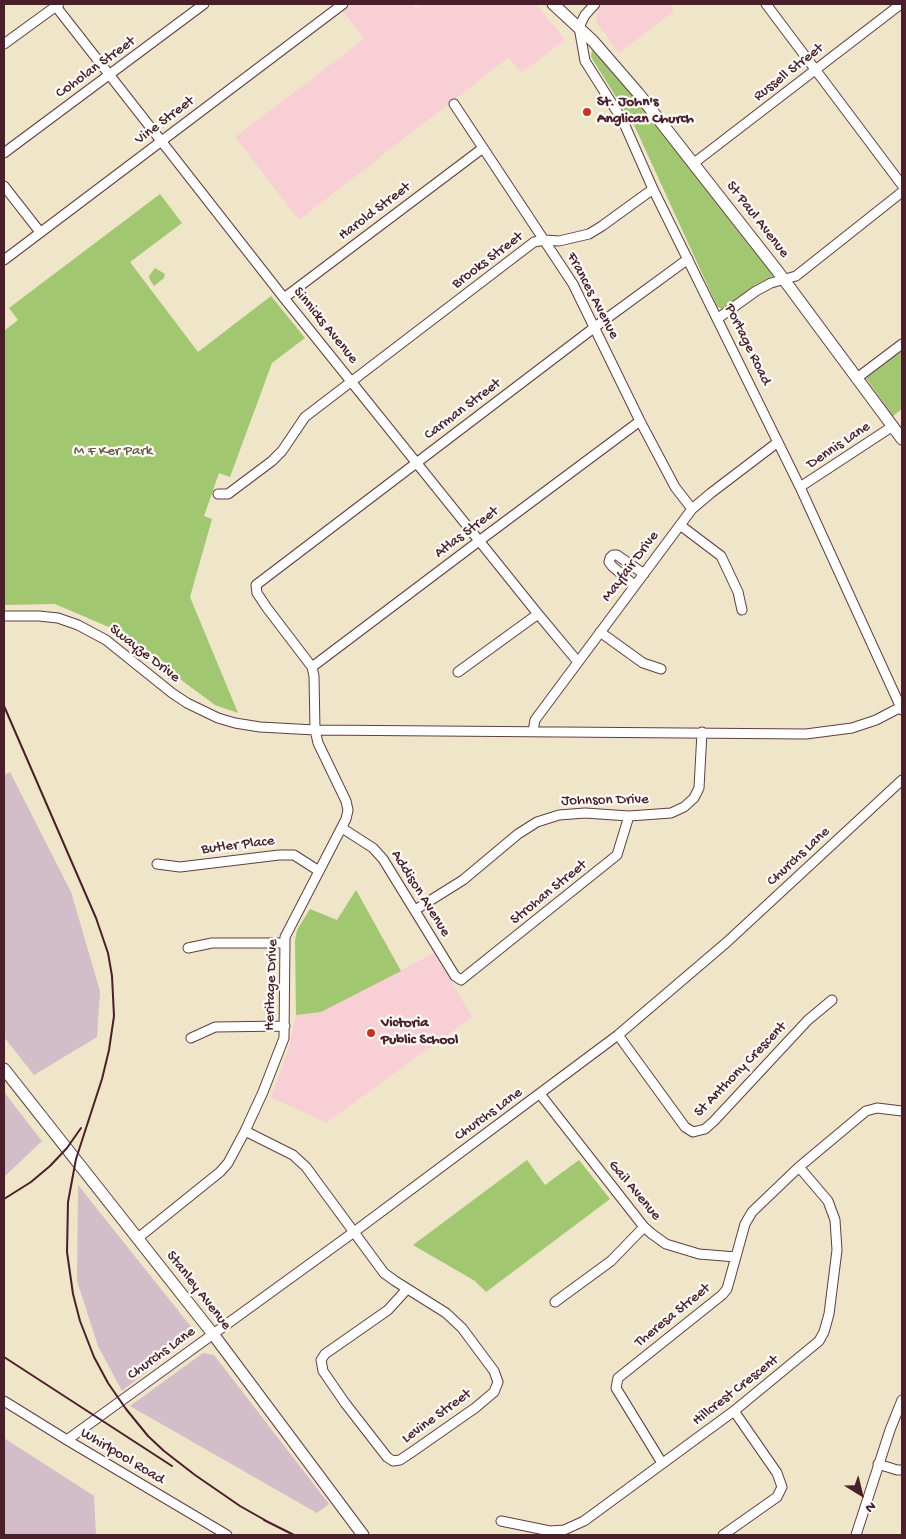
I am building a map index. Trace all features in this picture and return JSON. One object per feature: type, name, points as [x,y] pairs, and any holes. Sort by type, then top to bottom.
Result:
[{"type":"main road","points":[[553,4],[579,27]]},
{"type":"main road","name":"St Paul Avenue","points":[[579,27],[608,57],[694,163],[858,378],[902,439]]},
{"type":"main road","name":"Stanley Avenue","points":[[4,1069],[213,1334],[363,1535]]},
{"type":"street","name":"Sinnicks Avenue","points":[[56,4],[284,298],[578,662]]},
{"type":"street","points":[[4,44],[56,4]]},
{"type":"street","name":"Coholan Street","points":[[4,153],[204,4]]},
{"type":"street","name":"Vine Street","points":[[4,260],[343,4]]},
{"type":"street","points":[[579,27],[585,15],[595,4]]},
{"type":"street","points":[[766,4],[902,185]]},
{"type":"street","name":"Russell Street","points":[[694,163],[901,4]]},
{"type":"street","name":"Portage Road","points":[[579,27],[586,61],[623,121],[653,189],[800,487],[902,709]]},
{"type":"street","name":"Frances Avenue","points":[[454,104],[573,284],[640,421],[675,487],[692,509]]},
{"type":"street","name":"Harold Street","points":[[284,298],[483,148]]},
{"type":"street","points":[[4,186],[40,232]]},
{"type":"street","name":"Brooks Street","points":[[218,494],[228,494],[272,461],[282,451],[305,417],[534,242],[545,240],[559,242],[588,234],[653,189]]},
{"type":"street","points":[[717,319],[756,290],[771,283],[796,276],[902,192]]},
{"type":"street","name":"Carman Street","points":[[312,667],[267,608],[257,593],[256,586],[595,327],[688,259]]},
{"type":"street","points":[[858,378],[902,344]]},
{"type":"street","name":"Atlas Street","points":[[312,667],[640,421]]},
{"type":"street","name":"Dennis Lane","points":[[800,487],[893,426]]},
{"type":"street","name":"Mayfair Drive","points":[[533,731],[534,720],[692,509],[778,442]]},
{"type":"street","points":[[680,525],[721,556],[738,592],[742,610]]},
{"type":"street","points":[[634,585],[612,566],[609,562],[610,558],[613,555],[617,555],[644,574]]},
{"type":"street","points":[[458,672],[538,614]]},
{"type":"street","name":"Swayze Drive","points":[[4,616],[58,618],[78,625],[106,640],[172,694],[187,703],[235,724],[260,727],[314,730],[806,734],[852,728],[902,709]]},
{"type":"street","points":[[600,632],[643,663],[661,669]]},
{"type":"street","points":[[312,667],[314,676],[314,730]]},
{"type":"street","name":"Heritage Drive","points":[[138,1238],[220,1172],[228,1163],[279,1054],[284,1038],[285,1026],[285,937],[342,828],[348,810],[346,801],[318,743],[314,730]]},
{"type":"street","name":"Johnson Drive","points":[[415,910],[463,880],[518,834],[537,822],[558,815],[586,813],[629,816],[671,813],[684,807],[694,798],[699,788],[702,732]]},
{"type":"street","name":"Churchs Lane","points":[[67,1440],[354,1232],[618,1035],[727,942],[902,780]]},
{"type":"street","name":"Strohan Street","points":[[465,978],[617,855],[629,816]]},
{"type":"street","name":"Addison Avenue","points":[[342,828],[378,852],[454,976],[461,980],[465,978]]},
{"type":"street","name":"Butler Place","points":[[156,864],[180,867],[279,855],[294,855],[319,871]]},
{"type":"street","points":[[188,948],[212,943],[285,943]]},
{"type":"street","name":"St Anthony Crescent","points":[[618,1035],[685,1127],[693,1132],[705,1129],[714,1121],[808,1020],[832,1000]]},
{"type":"street","points":[[191,1038],[215,1027],[285,1026]]},
{"type":"street","name":"Gail Avenue","points":[[540,1094],[644,1227],[666,1244],[680,1249],[699,1254],[736,1258]]},
{"type":"street","name":"Theresa Street","points":[[662,1463],[616,1388],[618,1378],[722,1295],[727,1289],[745,1224],[752,1212],[799,1167],[866,1110],[877,1108],[902,1111]]},
{"type":"street","points":[[245,1130],[293,1156],[306,1167],[384,1273],[407,1289]]},
{"type":"street","name":"Hillcrest Crescent","points":[[501,1521],[550,1531],[564,1530],[584,1521],[734,1411],[819,1341],[824,1332],[829,1314],[837,1250],[835,1220],[828,1201],[799,1167]]},
{"type":"street","points":[[555,1302],[611,1261],[644,1227]]},
{"type":"street","name":"Levine Street","points":[[407,1289],[446,1313],[462,1328],[494,1371],[498,1382],[494,1392],[475,1408],[408,1455],[400,1460],[393,1461],[378,1446],[323,1371],[321,1360],[325,1354],[388,1310],[407,1289]]},
{"type":"street","points":[[856,1535],[878,1464],[902,1400]]},
{"type":"street","name":"Whirlpool Road","points":[[4,1401],[228,1535]]},
{"type":"street","points":[[723,1535],[777,1497],[782,1487],[777,1473],[734,1411]]},
{"type":"street","points":[[878,1464],[902,1470]]},
{"type":"shaded area","points":[[353,4],[412,4],[416,9],[423,4],[536,4],[565,40],[521,73],[509,57],[299,220],[235,137],[364,39],[343,11]]},
{"type":"shaded area","points":[[606,4],[669,4],[674,11],[619,53],[596,21],[597,11]]},
{"type":"shaded area","points":[[10,772],[71,892],[100,991],[97,1037],[34,1075],[4,1037],[4,775]]},
{"type":"shaded area","name":"Victoria Public School","points":[[434,953],[472,1017],[326,1123],[271,1097],[289,1048],[296,1015],[321,1012]]},
{"type":"shaded area","points":[[4,1092],[42,1141],[4,1177]]},
{"type":"shaded area","points":[[78,1185],[196,1333],[122,1391],[98,1346],[77,1281]]},
{"type":"shaded area","points":[[203,1353],[214,1355],[329,1504],[317,1513],[130,1406]]},
{"type":"shaded area","points":[[4,1438],[94,1496],[96,1535],[4,1535]]},
{"type":"green space","points":[[592,50],[624,82],[773,272],[773,276],[757,284],[732,302],[726,309],[721,309],[717,306],[635,127],[591,57]]},
{"type":"green space","name":"M F Ker Park","points":[[160,194],[182,223],[130,262],[198,352],[271,296],[305,338],[272,363],[230,477],[219,473],[204,516],[212,519],[190,597],[238,713],[215,705],[111,628],[55,604],[4,605],[4,331],[18,320],[9,308]]},
{"type":"green space","points":[[155,268],[165,274],[164,278],[154,286],[149,276]]},
{"type":"green space","points":[[902,351],[902,409],[893,416],[866,378]]},
{"type":"green space","points":[[356,890],[401,971],[321,1012],[296,1015],[295,941],[297,930],[310,909],[337,920]]},
{"type":"green space","points":[[527,1160],[545,1185],[579,1160],[610,1199],[486,1292],[475,1281],[413,1245]]},
{"type":"railway","points":[[4,706],[96,918],[108,953],[112,976],[114,1016],[109,1050],[102,1079],[76,1159],[68,1202],[67,1252],[73,1294],[80,1321],[94,1357],[108,1383],[148,1436],[195,1475],[240,1506],[270,1523]]},
{"type":"railway","points":[[4,1199],[31,1182],[50,1166],[67,1148],[81,1128]]},
{"type":"railway","points":[[4,1357],[172,1466]]},
{"type":"railway","points":[[264,1520],[294,1535]]},
{"type":"place","name":"St. John's Anglican Church","points":[[587,112]]},
{"type":"place","name":"Victoria Public School","points":[[371,1033]]}]
